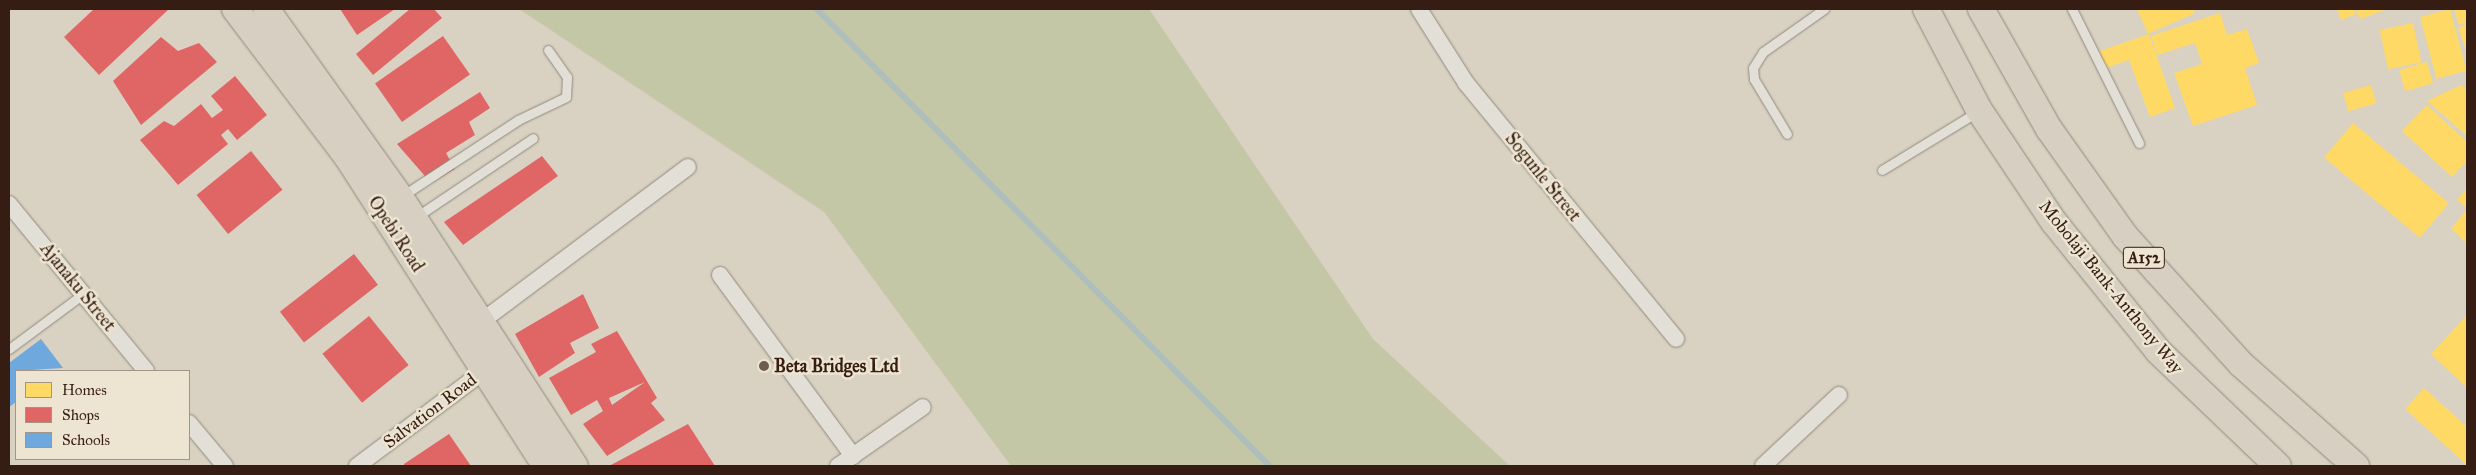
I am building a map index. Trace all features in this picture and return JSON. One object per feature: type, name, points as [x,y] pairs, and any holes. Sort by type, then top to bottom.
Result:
[{"type":"main road","name":"Opebi Road","points":[[235,9],[346,155],[494,364],[575,466]]},
{"type":"main road","name":"Opebi Road","points":[[266,9],[400,197],[482,321],[494,364],[546,466]]},
{"type":"main road","name":"Mobolaji Bank-Anthony Way","points":[[1926,9],[1979,110],[2054,222],[2158,350],[2278,466]]},
{"type":"main road","name":"A152","points":[[1981,9],[2049,129],[2125,236],[2269,393],[2356,466]]},
{"type":"street","name":"Sogunle Street","points":[[1419,9],[1466,83],[1676,339]]},
{"type":"street","points":[[482,321],[688,167]]},
{"type":"street","name":"Ajanaku Street","points":[[9,204],[145,370]]},
{"type":"street","points":[[720,276],[853,456]]},
{"type":"street","name":"Salvation Road","points":[[357,466],[494,364]]},
{"type":"street","points":[[1763,466],[1838,395]]},
{"type":"street","points":[[838,466],[923,406]]},
{"type":"street","points":[[190,424],[224,466]]},
{"type":"lane","points":[[1787,134],[1754,79],[1753,68],[1763,52],[1824,9]]},
{"type":"lane","points":[[2072,9],[2139,143]]},
{"type":"lane","points":[[400,197],[518,120],[566,97],[567,77],[548,50]]},
{"type":"lane","points":[[1882,170],[1979,110]]},
{"type":"lane","points":[[414,219],[533,138]]},
{"type":"lane","points":[[9,349],[83,294]]},
{"type":"green space","points":[[519,9],[1149,9],[1373,339],[1510,466],[1011,466],[824,212]]},
{"type":"building: Homes","points":[[2137,9],[2193,9],[2195,13],[2148,34]]},
{"type":"building: Homes","points":[[2337,9],[2354,9],[2356,14],[2341,20]]},
{"type":"building: Homes","points":[[2356,9],[2387,9],[2360,19]]},
{"type":"building: Homes","points":[[2450,9],[2467,71],[2437,79],[2420,17]]},
{"type":"building: Homes","points":[[2454,9],[2467,9],[2467,22],[2459,25]]},
{"type":"building: Homes","points":[[2220,13],[2227,35],[2247,29],[2259,63],[2245,68],[2257,105],[2193,126],[2174,73],[2202,64],[2195,43],[2157,55],[2151,36]]},
{"type":"building: Homes","points":[[2413,23],[2421,62],[2388,69],[2380,30]]},
{"type":"building: Homes","points":[[2467,24],[2467,52],[2458,28]]},
{"type":"building: Homes","points":[[2149,34],[2175,108],[2150,117],[2129,60],[2103,69],[2097,52]]},
{"type":"building: Homes","points":[[2427,62],[2433,83],[2405,91],[2399,70]]},
{"type":"building: Homes","points":[[2371,85],[2376,103],[2348,111],[2343,93]]},
{"type":"building: Homes","points":[[2461,85],[2467,90],[2467,136],[2427,101]]},
{"type":"building: Homes","points":[[2427,105],[2467,142],[2467,161],[2452,177],[2402,131]]},
{"type":"building: Homes","points":[[2353,123],[2449,203],[2420,238],[2324,157]]},
{"type":"building: Homes","points":[[2467,188],[2467,208],[2457,200]]},
{"type":"building: Homes","points":[[2467,209],[2467,243],[2451,229]]},
{"type":"building: Homes","points":[[2467,315],[2467,386],[2466,387],[2431,354]]},
{"type":"building: Homes","points":[[2424,388],[2467,427],[2467,465],[2405,409]]},
{"type":"building: Shops","points":[[94,9],[169,9],[99,75],[64,37]]},
{"type":"building: Shops","points":[[340,9],[395,9],[357,35]]},
{"type":"building: Shops","points":[[410,9],[434,9],[442,18],[373,75],[356,54]]},
{"type":"building: Shops","points":[[443,36],[470,75],[402,122],[375,84]]},
{"type":"building: Shops","points":[[161,37],[178,51],[199,43],[217,62],[141,125],[113,81]]},
{"type":"building: Shops","points":[[235,76],[267,115],[237,140],[228,129],[221,135],[228,144],[178,185],[140,140],[164,121],[174,126],[201,104],[212,118],[223,110],[211,96]]},
{"type":"building: Shops","points":[[480,92],[490,108],[469,122],[475,135],[446,153],[455,169],[431,183],[397,144]]},
{"type":"building: Shops","points":[[251,151],[282,190],[228,234],[197,195]]},
{"type":"building: Shops","points":[[542,156],[558,176],[463,245],[444,222]]},
{"type":"building: Shops","points":[[354,254],[378,285],[304,343],[280,312]]},
{"type":"building: Shops","points":[[583,294],[599,328],[570,343],[575,353],[539,377],[515,334]]},
{"type":"building: Shops","points":[[369,316],[409,365],[362,403],[322,354]]},
{"type":"building: Shops","points":[[617,331],[657,398],[651,403],[665,420],[607,456],[583,424],[603,411],[597,400],[571,415],[549,378],[596,352],[591,344]],"holes":[[[645,382],[612,405],[609,398]]]},
{"type":"building: Shops","points":[[688,424],[715,466],[609,466]]},
{"type":"building: Shops","points":[[449,434],[471,466],[404,466],[404,464]]},
{"type":"building: Schools","points":[[41,339],[63,368],[15,370],[15,403],[9,407],[9,363]]},
{"type":"waterway","points":[[817,9],[1270,466]]},
{"type":"place","name":"Beta Bridges Ltd","points":[[764,366]]}]
